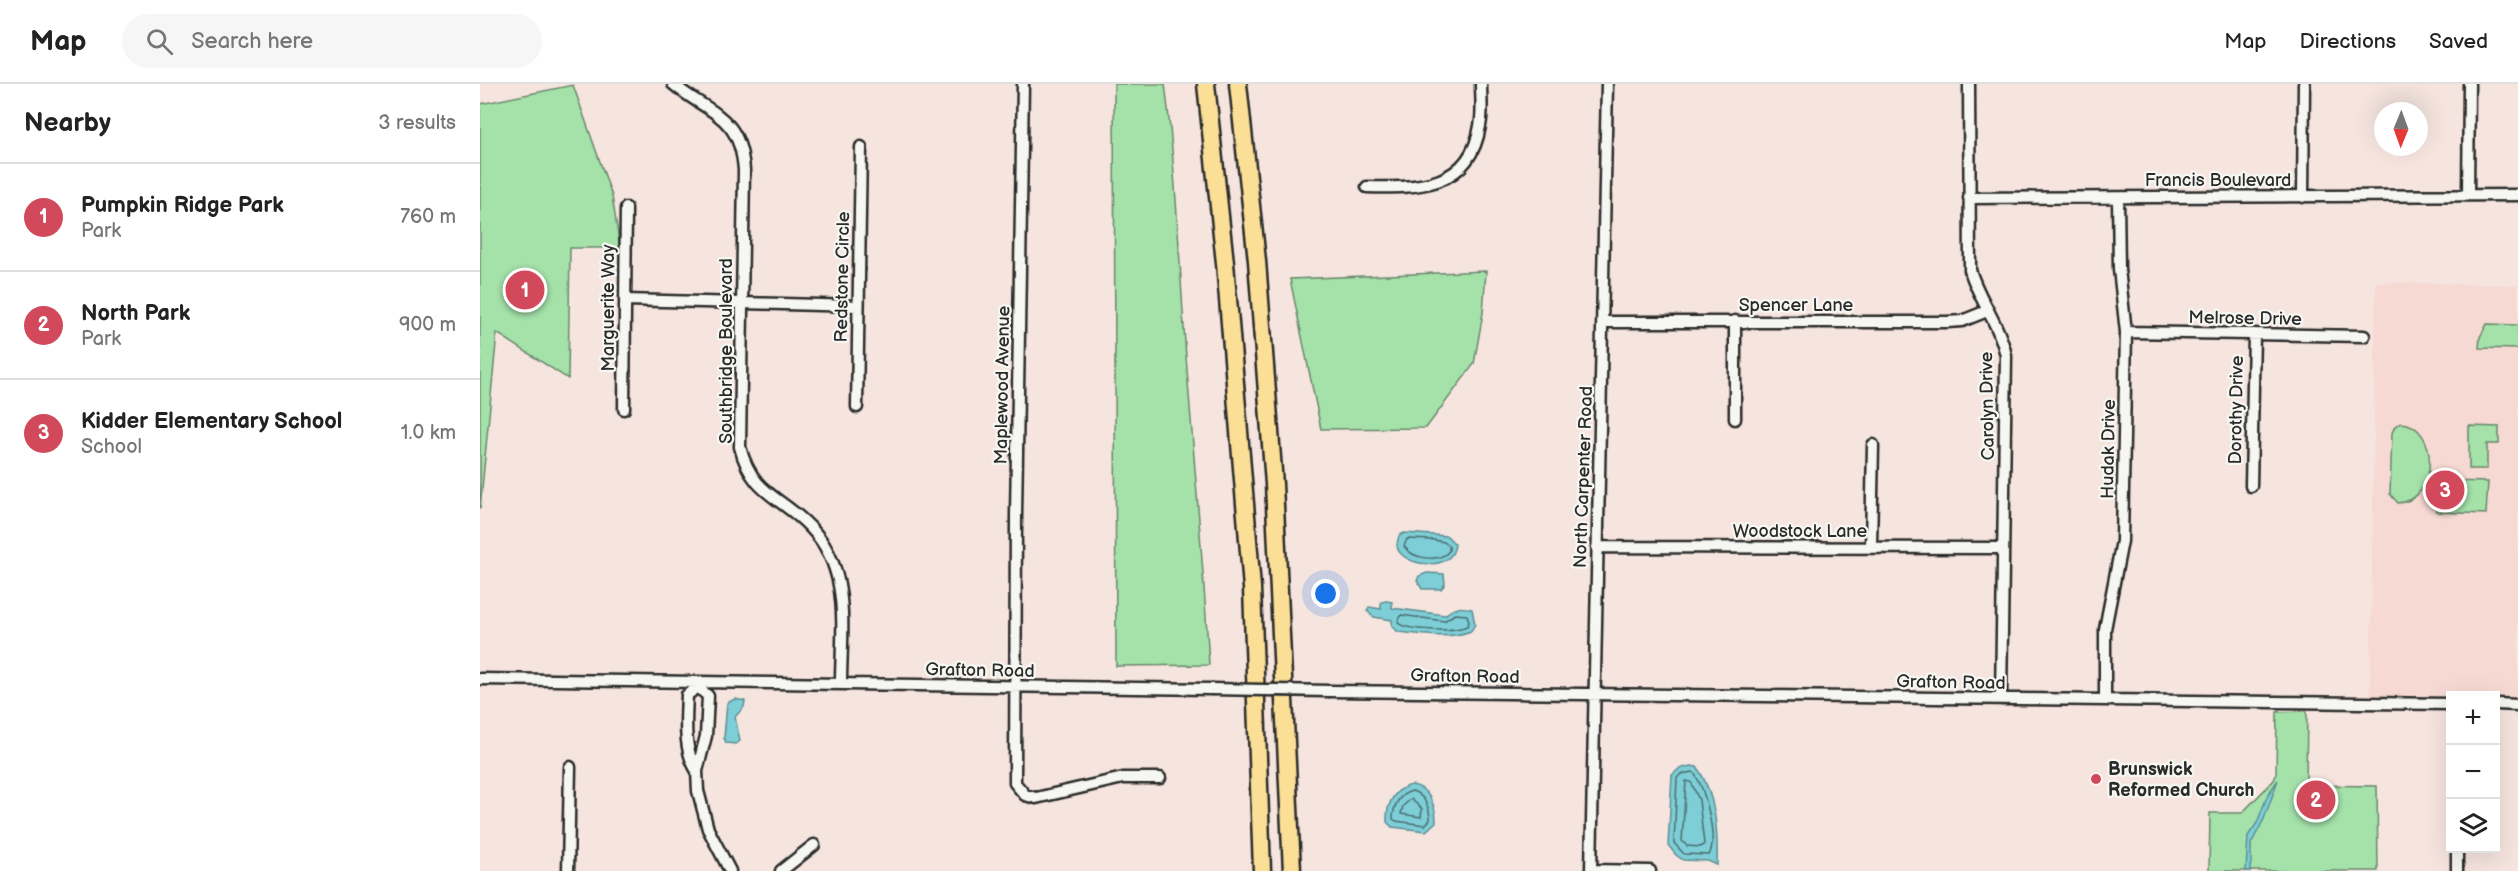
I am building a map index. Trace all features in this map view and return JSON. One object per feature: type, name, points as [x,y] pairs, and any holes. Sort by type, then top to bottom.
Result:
[{"type":"highway","points":[[1206,84],[1225,263],[1252,588],[1262,871]]},
{"type":"highway","points":[[1238,84],[1257,261],[1273,472],[1292,871]]},
{"type":"street","name":"Southbridge Boulevard","points":[[673,84],[722,118],[730,126],[741,147],[744,170],[739,435],[742,453],[755,481],[773,499],[810,526],[827,548],[834,562],[842,602],[841,684]]},
{"type":"street","name":"Maplewood Avenue","points":[[1023,84],[1014,779],[1016,786],[1025,795],[1040,797],[1123,778],[1160,778]]},
{"type":"street","points":[[1367,187],[1423,186],[1435,183],[1454,172],[1469,156],[1479,135],[1481,84]]},
{"type":"street","name":"North Carpenter Road","points":[[1591,870],[1607,84]]},
{"type":"street","name":"Carolyn Drive","points":[[1968,84],[1970,270],[2001,335],[2006,356],[2001,699]]},
{"type":"street","points":[[2303,196],[2304,84]]},
{"type":"street","points":[[2468,195],[2469,84]]},
{"type":"street","name":"Redstone Circle","points":[[857,407],[861,147]]},
{"type":"street","name":"Francis Boulevard","points":[[1969,198],[2518,195]]},
{"type":"street","name":"Hudak Drive","points":[[2104,700],[2105,629],[2122,541],[2126,332],[2120,269],[2118,198]]},
{"type":"street","name":"Marguerite Way","points":[[624,409],[626,208]]},
{"type":"street","points":[[625,300],[858,306]]},
{"type":"street","name":"Spencer Lane","points":[[1603,321],[1947,322],[1962,321],[1988,311]]},
{"type":"street","points":[[1735,321],[1735,419]]},
{"type":"street","name":"Melrose Drive","points":[[2126,332],[2364,336]]},
{"type":"street","name":"Dorothy Drive","points":[[2251,486],[2254,334]]},
{"type":"street","points":[[1871,546],[1873,446]]},
{"type":"street","name":"Woodstock Lane","points":[[1597,547],[2003,548]]},
{"type":"street","name":"Grafton Road","points":[[480,679],[698,684],[2446,704]]},
{"type":"street","points":[[697,771],[689,752],[686,717],[687,695],[698,684],[708,696],[706,736],[697,771],[699,799],[713,843],[730,871]]},
{"type":"street","points":[[2500,704],[2518,705]]},
{"type":"street","points":[[568,871],[570,767]]},
{"type":"street","points":[[782,871],[814,845]]},
{"type":"street","points":[[2457,853],[2457,871]]},
{"type":"street","points":[[1591,870],[1650,871]]},
{"type":"shaded area","points":[[2376,282],[2518,285],[2518,705],[2500,704],[2500,691],[2446,691],[2446,704],[2370,703]]},
{"type":"green space","points":[[1114,84],[1165,84],[1175,181],[1209,665],[1116,666]]},
{"type":"green space","points":[[573,85],[612,196],[620,248],[570,248],[568,379],[497,333],[480,509],[480,104]]},
{"type":"green space","points":[[1486,271],[1483,313],[1474,364],[1426,428],[1321,429],[1290,279]]},
{"type":"green space","points":[[2487,324],[2518,325],[2518,347],[2516,349],[2479,348],[2480,337]]},
{"type":"green space","points":[[2401,423],[2414,427],[2422,436],[2428,448],[2430,463],[2422,490],[2412,499],[2398,503],[2390,494],[2392,433],[2395,426]]},
{"type":"green space","points":[[2469,426],[2499,427],[2499,444],[2487,444],[2487,469],[2469,469]]},
{"type":"green space","points":[[2444,481],[2488,482],[2486,514],[2438,512],[2428,503]]},
{"type":"green space","points":[[2307,711],[2306,785],[2377,786],[2378,871],[2209,871],[2210,813],[2242,813],[2274,780],[2277,712]]},
{"type":"water","points":[[1404,533],[1447,536],[1455,544],[1452,554],[1436,563],[1416,562],[1400,553],[1397,546],[1399,536]]},
{"type":"water","points":[[1427,573],[1444,574],[1445,584],[1441,589],[1422,589],[1417,581],[1419,576]]},
{"type":"water","points":[[1381,602],[1392,602],[1392,608],[1445,615],[1457,608],[1472,609],[1475,624],[1471,631],[1453,635],[1434,636],[1398,632],[1392,626],[1392,620],[1374,617],[1367,611],[1369,607],[1381,609]]},
{"type":"water","points":[[735,699],[745,701],[744,707],[735,717],[740,741],[736,744],[726,743],[724,738],[727,703]]},
{"type":"water","points":[[1697,767],[1712,801],[1716,826],[1717,865],[1708,861],[1683,860],[1668,845],[1672,775],[1679,769]]},
{"type":"water","points":[[2278,780],[2264,819],[2251,844],[2251,871],[2246,871],[2248,836],[2257,823],[2268,794]]},
{"type":"water","points":[[1412,785],[1427,794],[1435,810],[1436,822],[1426,831],[1392,827],[1387,822],[1392,798],[1400,790]]},
{"type":"place","name":"Pumpkin Ridge Park","points":[[525,290]]},
{"type":"place","name":"Kidder Elementary School","points":[[2445,490]]},
{"type":"place","name":"Brunswick Reformed Church","points":[[2096,779]]},
{"type":"place","name":"North Park","points":[[2316,800]]}]
